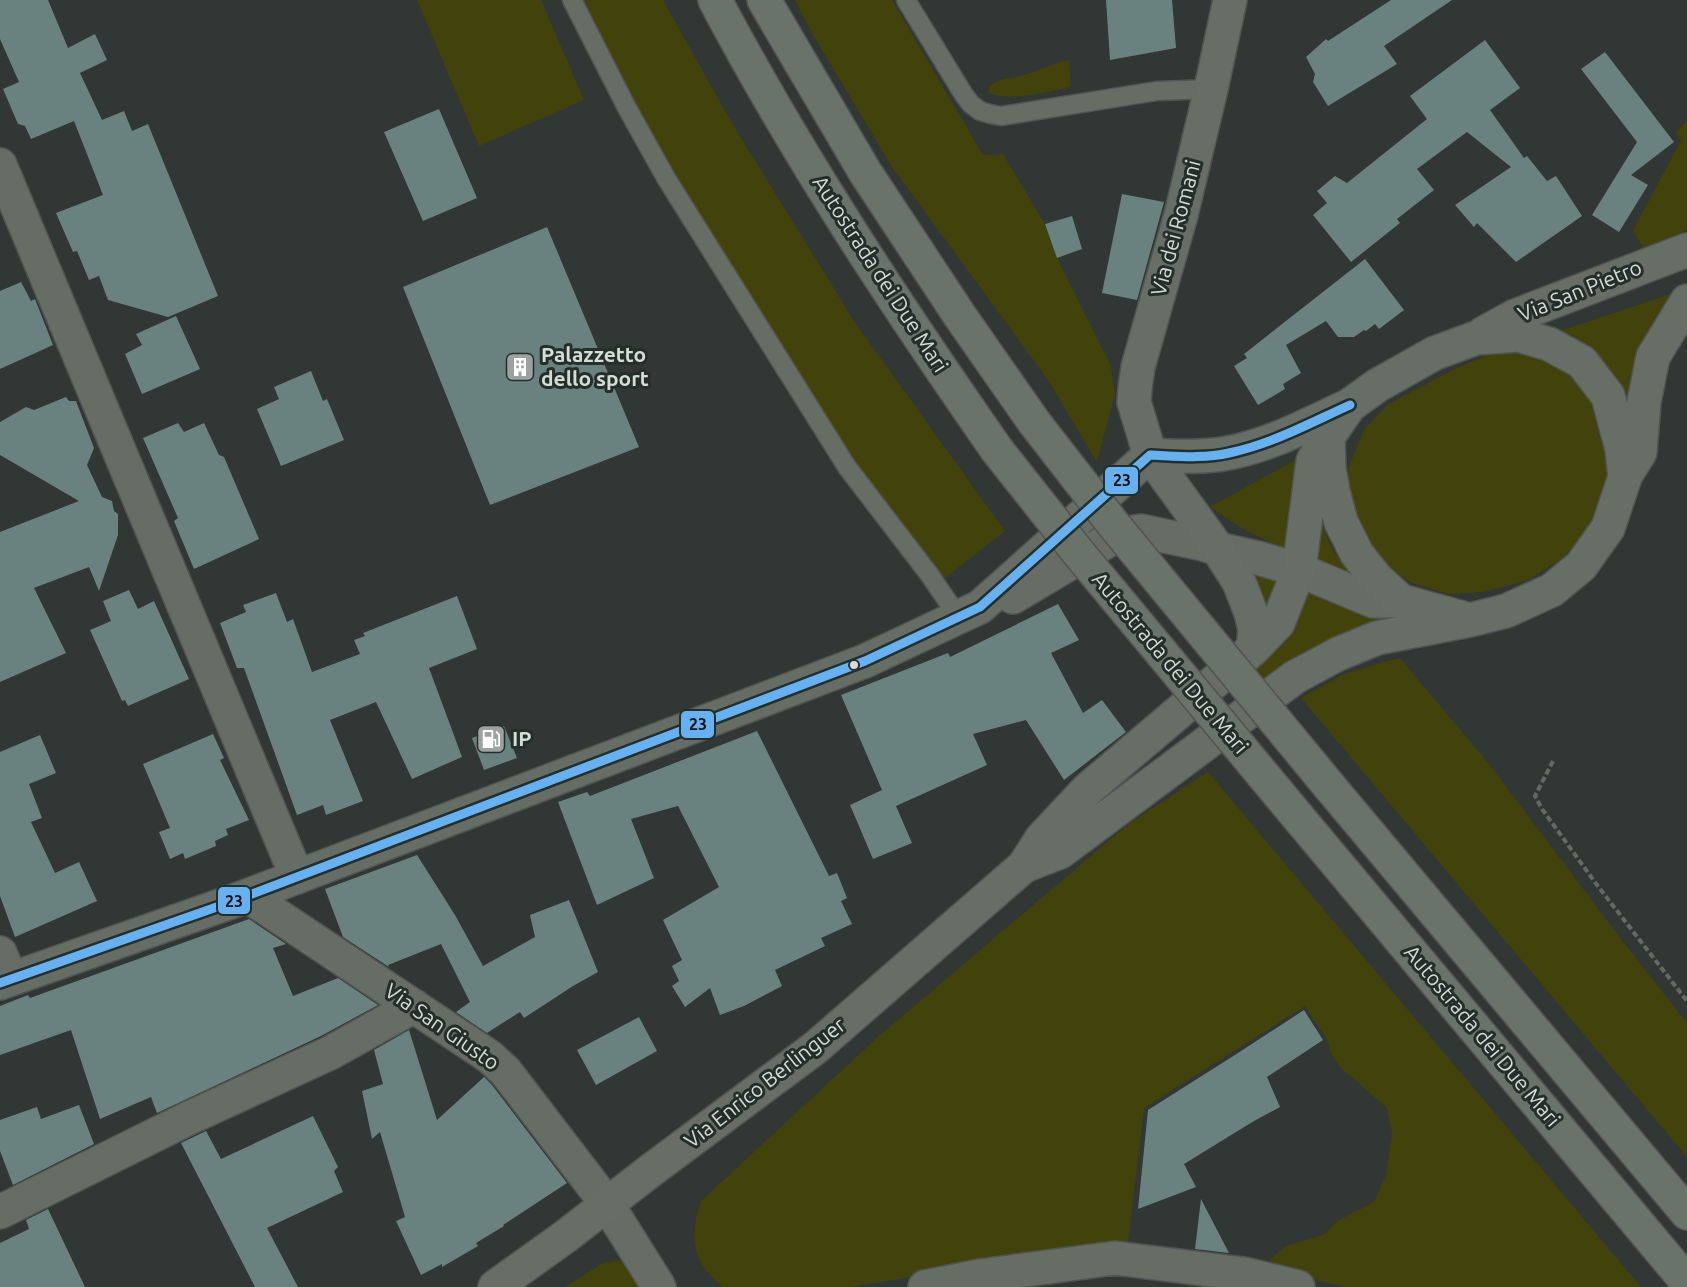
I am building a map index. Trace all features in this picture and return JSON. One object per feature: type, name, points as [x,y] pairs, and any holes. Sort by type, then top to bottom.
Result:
[{"type":"highway","name":"Autostrada dei Due Mari","points":[[715,0],[737,42],[827,195],[922,342],[997,450],[1077,551],[1687,1282]]},
{"type":"highway","name":"Autostrada dei Due Mari","points":[[764,0],[865,172],[960,316],[1034,422],[1114,525],[1330,787],[1687,1213]]},
{"type":"main road","name":"Via dei Romani","points":[[1230,0],[1181,215],[1138,367],[1134,402],[1150,455],[1239,582],[1255,630],[1253,649]]},
{"type":"main road","name":"Via San Pietro","points":[[1476,338],[1515,316],[1687,250]]},
{"type":"main road","points":[[1625,477],[1640,452],[1644,402],[1653,357],[1687,301]]},
{"type":"main road","points":[[1150,455],[1202,456],[1228,453],[1274,441],[1350,405],[1378,385],[1435,353],[1476,338],[1518,335],[1549,344],[1582,362],[1608,396],[1622,449],[1625,477]]},
{"type":"main road","name":"Via Enrico Berlinguer","points":[[495,1287],[815,1048],[1024,866],[1042,838],[1087,790],[1253,649],[1278,622],[1299,570],[1312,461],[1350,405]]},
{"type":"main road","points":[[1328,437],[1329,469],[1333,491],[1341,522],[1357,554],[1377,579],[1401,601],[1470,620]]},
{"type":"main road","name":"Via Enrico Berlinguer","points":[[1024,866],[1060,852],[1295,676],[1338,654],[1377,638],[1506,611],[1552,590],[1581,566],[1608,528],[1625,477]]},
{"type":"street","points":[[0,165],[297,877]]},
{"type":"street","points":[[970,612],[1150,455]]},
{"type":"street","points":[[4,971],[248,896],[865,661],[970,612],[1004,602],[1117,535],[1142,531],[1203,544],[1299,570],[1373,601],[1401,601]]},
{"type":"street","name":"Via San Giusto","points":[[248,896],[490,1057],[506,1072],[607,1204],[659,1287]]},
{"type":"street","points":[[0,1212],[189,1118],[330,1053],[414,1006]]},
{"type":"street","points":[[925,1287],[980,1276],[1115,1258],[1244,1274],[1298,1287]]},
{"type":"lane","points":[[572,0],[666,178],[848,467],[929,574],[970,612]]},
{"type":"lane","points":[[906,0],[964,95],[980,111],[990,114],[1001,116],[1157,91],[1211,90]]},
{"type":"path","points":[[1553,761],[1535,796],[1542,809],[1597,885],[1687,1000]]},
{"type":"shaded area","points":[[417,0],[541,0],[584,100],[479,146]]},
{"type":"shaded area","points":[[578,0],[663,0],[733,125],[856,324],[1005,531],[945,578],[878,496],[820,414],[685,197]]},
{"type":"shaded area","points":[[795,0],[892,0],[983,155],[1003,154],[1045,224],[1057,258],[1111,366],[1115,394],[1097,462],[1048,380],[892,167],[812,33]]},
{"type":"shaded area","points":[[1069,60],[1071,87],[1009,97],[989,93],[990,86],[999,80],[1024,75]]},
{"type":"shaded area","points":[[1687,120],[1687,231],[1643,248],[1633,230],[1681,141],[1676,132]]},
{"type":"shaded area","points":[[1680,291],[1628,413],[1545,336]]},
{"type":"shaded area","points":[[1492,353],[1531,353],[1561,363],[1600,400],[1613,457],[1606,494],[1585,534],[1562,559],[1526,581],[1483,592],[1448,594],[1412,583],[1383,564],[1364,541],[1350,509],[1348,468],[1364,430],[1387,405],[1455,369]]},
{"type":"shaded area","points":[[1297,459],[1288,551],[1243,529],[1210,507]]},
{"type":"shaded area","points":[[1314,502],[1330,545],[1346,569],[1361,583],[1309,565]]},
{"type":"shaded area","points":[[1255,574],[1284,576],[1264,617]]},
{"type":"shaded area","points":[[1304,587],[1387,622],[1302,658],[1259,680],[1252,673]]},
{"type":"shaded area","points":[[1400,658],[1489,764],[1687,1023],[1687,1157],[1301,698],[1342,675]]},
{"type":"shaded area","points":[[1208,772],[1641,1287],[1345,1287],[1261,1268],[1286,1246],[1323,1235],[1339,1220],[1374,1202],[1386,1175],[1392,1133],[1387,1108],[1341,1068],[1331,1054],[1327,1040],[1305,1006],[1144,1108],[1128,1242],[850,1287],[723,1287],[713,1278],[699,1258],[696,1248],[695,1226],[701,1201],[879,1036],[1130,823]]},
{"type":"shaded area","points":[[622,1260],[642,1287],[566,1287],[601,1264]]},
{"type":"building","points":[[0,0],[48,0],[68,48],[95,34],[107,60],[80,73],[102,120],[124,111],[132,131],[148,124],[218,296],[168,317],[108,300],[99,276],[89,280],[77,251],[73,252],[56,213],[103,195],[74,121],[31,139],[25,126],[18,124],[3,89],[19,82],[0,39]]},
{"type":"building","points":[[1106,0],[1172,0],[1176,48],[1110,60]]},
{"type":"building","points":[[1391,0],[1452,0],[1384,46],[1397,64],[1328,106],[1313,82],[1315,74],[1306,57],[1326,39],[1328,41]]},
{"type":"building","points":[[1485,40],[1520,88],[1490,110],[1524,158],[1527,156],[1547,181],[1556,176],[1582,216],[1516,262],[1477,223],[1474,227],[1455,205],[1511,167],[1467,132],[1417,169],[1434,190],[1397,219],[1400,223],[1351,262],[1313,215],[1327,203],[1317,191],[1335,176],[1347,183],[1427,119],[1410,96]]},
{"type":"building","points":[[1605,52],[1674,142],[1631,175],[1648,185],[1619,232],[1592,215],[1637,142],[1581,69]]},
{"type":"building","points":[[439,109],[477,198],[423,221],[384,132]]},
{"type":"building","points":[[1122,194],[1164,202],[1137,300],[1102,293]]},
{"type":"building","points":[[1072,216],[1082,249],[1057,258],[1045,224]]},
{"type":"building","name":"Palazzetto dello sport","points":[[547,227],[639,447],[490,505],[403,287]]},
{"type":"building","points":[[1365,259],[1404,310],[1379,329],[1375,324],[1354,337],[1338,337],[1326,321],[1286,345],[1301,373],[1283,384],[1285,389],[1258,405],[1234,366],[1247,358],[1244,354]]},
{"type":"building","points":[[21,282],[31,301],[35,299],[53,345],[0,369],[0,291]]},
{"type":"building","points":[[176,316],[200,369],[142,394],[125,354],[142,345],[136,334]]},
{"type":"building","points":[[311,371],[323,401],[327,399],[344,440],[281,466],[257,409],[279,399],[274,387]]},
{"type":"building","points":[[66,397],[69,401],[76,401],[94,448],[87,465],[102,497],[112,501],[114,511],[118,514],[118,535],[99,591],[89,567],[34,588],[66,653],[0,682],[0,532],[79,501],[0,455],[0,422],[26,407],[34,410]]},
{"type":"building","points":[[178,423],[184,432],[204,423],[219,455],[224,457],[259,539],[194,569],[174,521],[178,518],[143,438]]},
{"type":"building","points":[[129,590],[138,609],[154,601],[189,679],[128,706],[125,700],[122,701],[90,630],[111,621],[103,601]]},
{"type":"building","points":[[276,593],[287,622],[293,619],[312,672],[360,654],[354,640],[365,636],[363,633],[457,596],[477,649],[429,668],[462,757],[412,779],[376,702],[330,720],[363,801],[326,815],[323,805],[297,815],[244,668],[237,668],[220,623],[246,612],[243,605]]},
{"type":"building","points":[[1058,604],[1079,640],[1051,653],[1083,713],[1102,700],[1126,732],[1064,780],[1026,720],[973,734],[987,765],[896,806],[912,843],[873,859],[850,805],[882,790],[841,695],[948,653],[950,657]]},
{"type":"building","points":[[504,726],[517,758],[484,770],[472,738]]},
{"type":"building","points":[[757,731],[829,876],[837,873],[847,898],[841,901],[852,924],[821,938],[825,946],[775,970],[782,986],[744,1006],[720,1015],[710,988],[685,1007],[672,986],[679,981],[672,966],[682,960],[663,920],[719,887],[678,806],[631,819],[654,878],[597,905],[558,802],[587,792],[590,796]]},
{"type":"building","points":[[213,734],[224,758],[220,760],[249,820],[226,829],[228,835],[215,841],[216,846],[185,859],[183,853],[170,859],[159,832],[170,828],[143,764]]},
{"type":"building","points":[[40,735],[56,773],[29,784],[42,818],[31,822],[55,873],[79,862],[97,901],[15,937],[0,896],[0,752]]},
{"type":"building","points":[[417,855],[455,915],[483,966],[535,937],[530,915],[569,900],[598,972],[524,1018],[520,1012],[487,1033],[456,1012],[470,1002],[441,944],[388,965],[389,967],[343,937],[325,889]]},
{"type":"building","points":[[249,919],[286,944],[273,948],[293,996],[338,978],[378,1005],[321,1036],[157,1113],[151,1097],[100,1119],[71,1030],[0,1055],[0,1006],[28,995],[30,998]]},
{"type":"building","points":[[1304,1010],[1323,1040],[1267,1077],[1280,1107],[1184,1164],[1196,1187],[1138,1209],[1148,1110]]},
{"type":"building","points":[[639,1017],[657,1051],[596,1085],[577,1050]]},
{"type":"building","points":[[409,1030],[437,1120],[484,1077],[567,1183],[476,1243],[478,1246],[442,1267],[442,1264],[421,1275],[396,1221],[405,1217],[380,1132],[372,1139],[362,1091],[383,1084],[374,1050]]},
{"type":"building","points":[[79,1105],[94,1144],[13,1185],[0,1151],[0,1120],[37,1107],[41,1119]]},
{"type":"building","points":[[313,1116],[338,1167],[334,1171],[343,1192],[267,1228],[298,1287],[255,1287],[181,1143],[206,1131],[221,1159]]},
{"type":"building","points":[[1201,1199],[1229,1253],[1195,1249]]},
{"type":"building","points":[[48,1209],[85,1287],[0,1287],[0,1243],[29,1229],[26,1220]]},
{"type":"transit line","name":"23","points":[[0,983],[231,902],[865,661],[980,607],[1150,455],[1189,457],[1229,453],[1291,432],[1350,405]]},
{"type":"place","name":"Palazzetto dello sport","points":[[520,367]]},
{"type":"place","name":"IP","points":[[491,739]]}]
